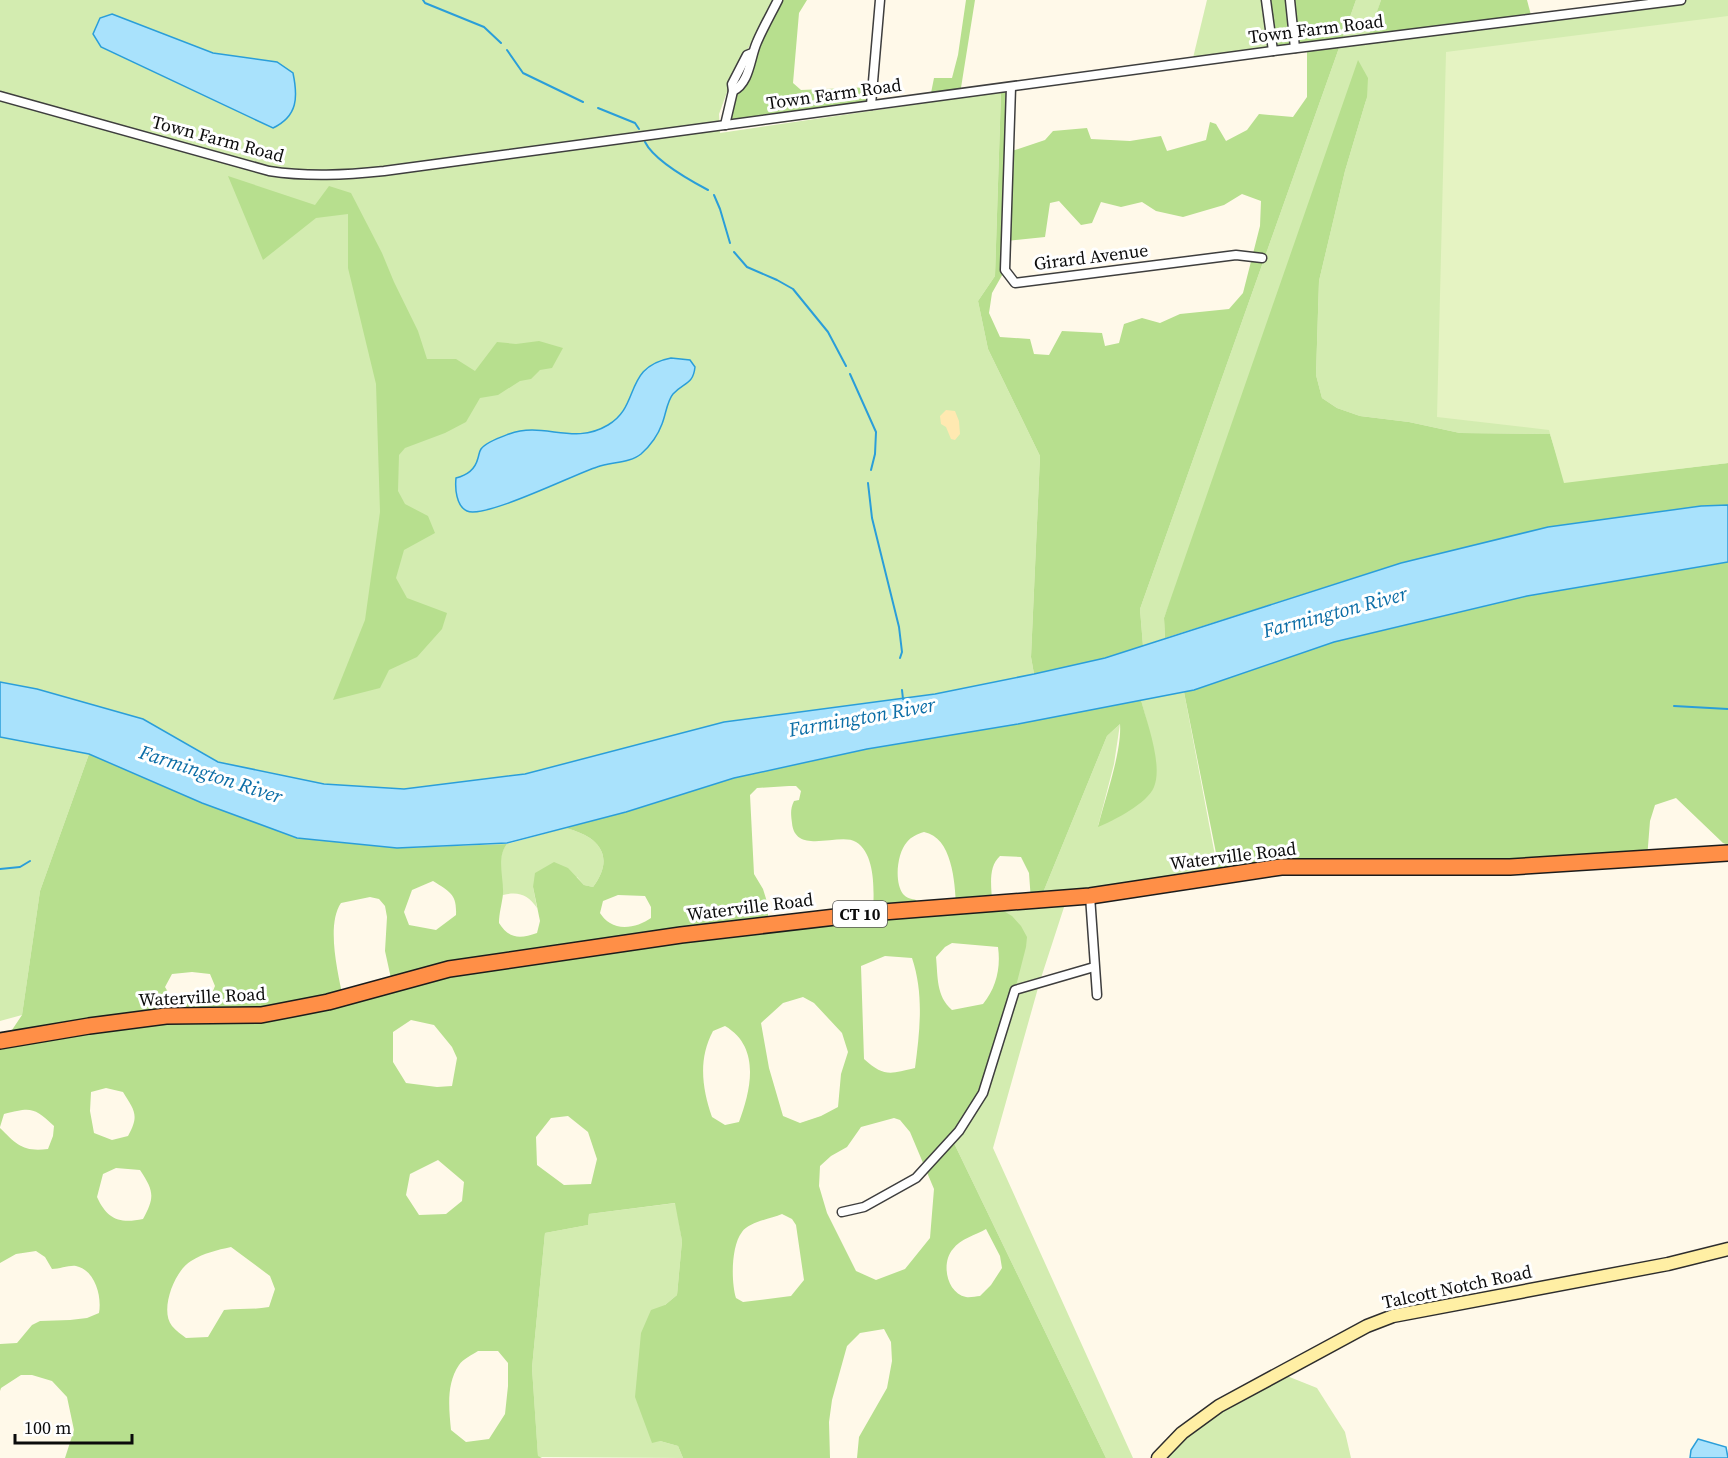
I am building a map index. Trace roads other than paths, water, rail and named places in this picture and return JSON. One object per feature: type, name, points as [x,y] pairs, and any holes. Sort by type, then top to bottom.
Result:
[{"type":"highway","name":"Waterville Road","points":[[0,1041],[89,1026],[165,1017],[261,1015],[328,1002],[449,969],[681,935],[870,913],[1090,896],[1281,867],[1510,867],[1728,854]]},
{"type":"street","points":[[725,125],[733,91],[732,84],[747,55],[752,53],[778,0]]},
{"type":"street","points":[[871,105],[880,0]]},
{"type":"street","points":[[1266,0],[1273,51]]},
{"type":"street","points":[[1290,0],[1295,48]]},
{"type":"street","name":"Town Farm Road","points":[[0,96],[269,171],[315,177],[384,171],[1295,48],[1681,0]]},
{"type":"street","name":"Girard Avenue","points":[[1011,87],[1005,270],[1015,283],[1236,255],[1262,258]]},
{"type":"street","points":[[1090,896],[1097,995]]},
{"type":"street","points":[[842,1212],[864,1207],[915,1178],[959,1131],[983,1092],[1015,990],[1094,967]]},
{"type":"street","name":"Talcott Notch Road","points":[[1158,1458],[1182,1433],[1220,1406],[1367,1326],[1393,1316],[1668,1264],[1728,1249]]},
{"type":"water","points":[[112,14],[213,53],[277,62],[293,73],[296,90],[292,112],[273,128],[101,47],[93,34],[100,18]]},
{"type":"water","points":[[671,358],[690,360],[695,367],[694,373],[690,380],[671,397],[658,432],[651,444],[637,457],[597,467],[492,508],[477,512],[467,511],[460,505],[456,492],[456,478],[473,469],[483,446],[509,434],[522,431],[571,434],[595,431],[608,425],[625,408],[639,378],[646,370],[656,363]]},
{"type":"water","name":"Farmington River","points":[[1728,505],[1728,562],[1527,596],[1334,642],[1194,690],[1018,724],[867,749],[734,778],[626,812],[507,843],[397,848],[297,838],[202,803],[89,754],[0,737],[0,682],[37,689],[143,719],[218,762],[324,784],[404,789],[525,774],[724,722],[935,694],[1105,658],[1401,563],[1548,527],[1701,506]]},
{"type":"water","points":[[1698,1439],[1726,1447],[1728,1458],[1690,1458],[1691,1450]]},
{"type":"waterway","points":[[423,0],[425,3],[484,27],[501,43]]},
{"type":"waterway","points":[[507,50],[523,73],[583,102]]},
{"type":"waterway","points":[[598,108],[635,123],[639,129]]},
{"type":"waterway","points":[[645,142],[664,163],[708,190]]},
{"type":"waterway","points":[[714,195],[730,243]]},
{"type":"waterway","points":[[734,252],[747,267],[793,289],[828,332],[846,366]]},
{"type":"waterway","points":[[850,374],[876,432],[875,454],[871,470]]},
{"type":"waterway","points":[[868,483],[872,518],[899,627],[902,652],[900,658]]},
{"type":"waterway","name":"Farmington River","points":[[902,690],[903,699]]},
{"type":"waterway","points":[[1674,706],[1728,709]]},
{"type":"waterway","points":[[0,869],[20,867],[30,861]]}]
